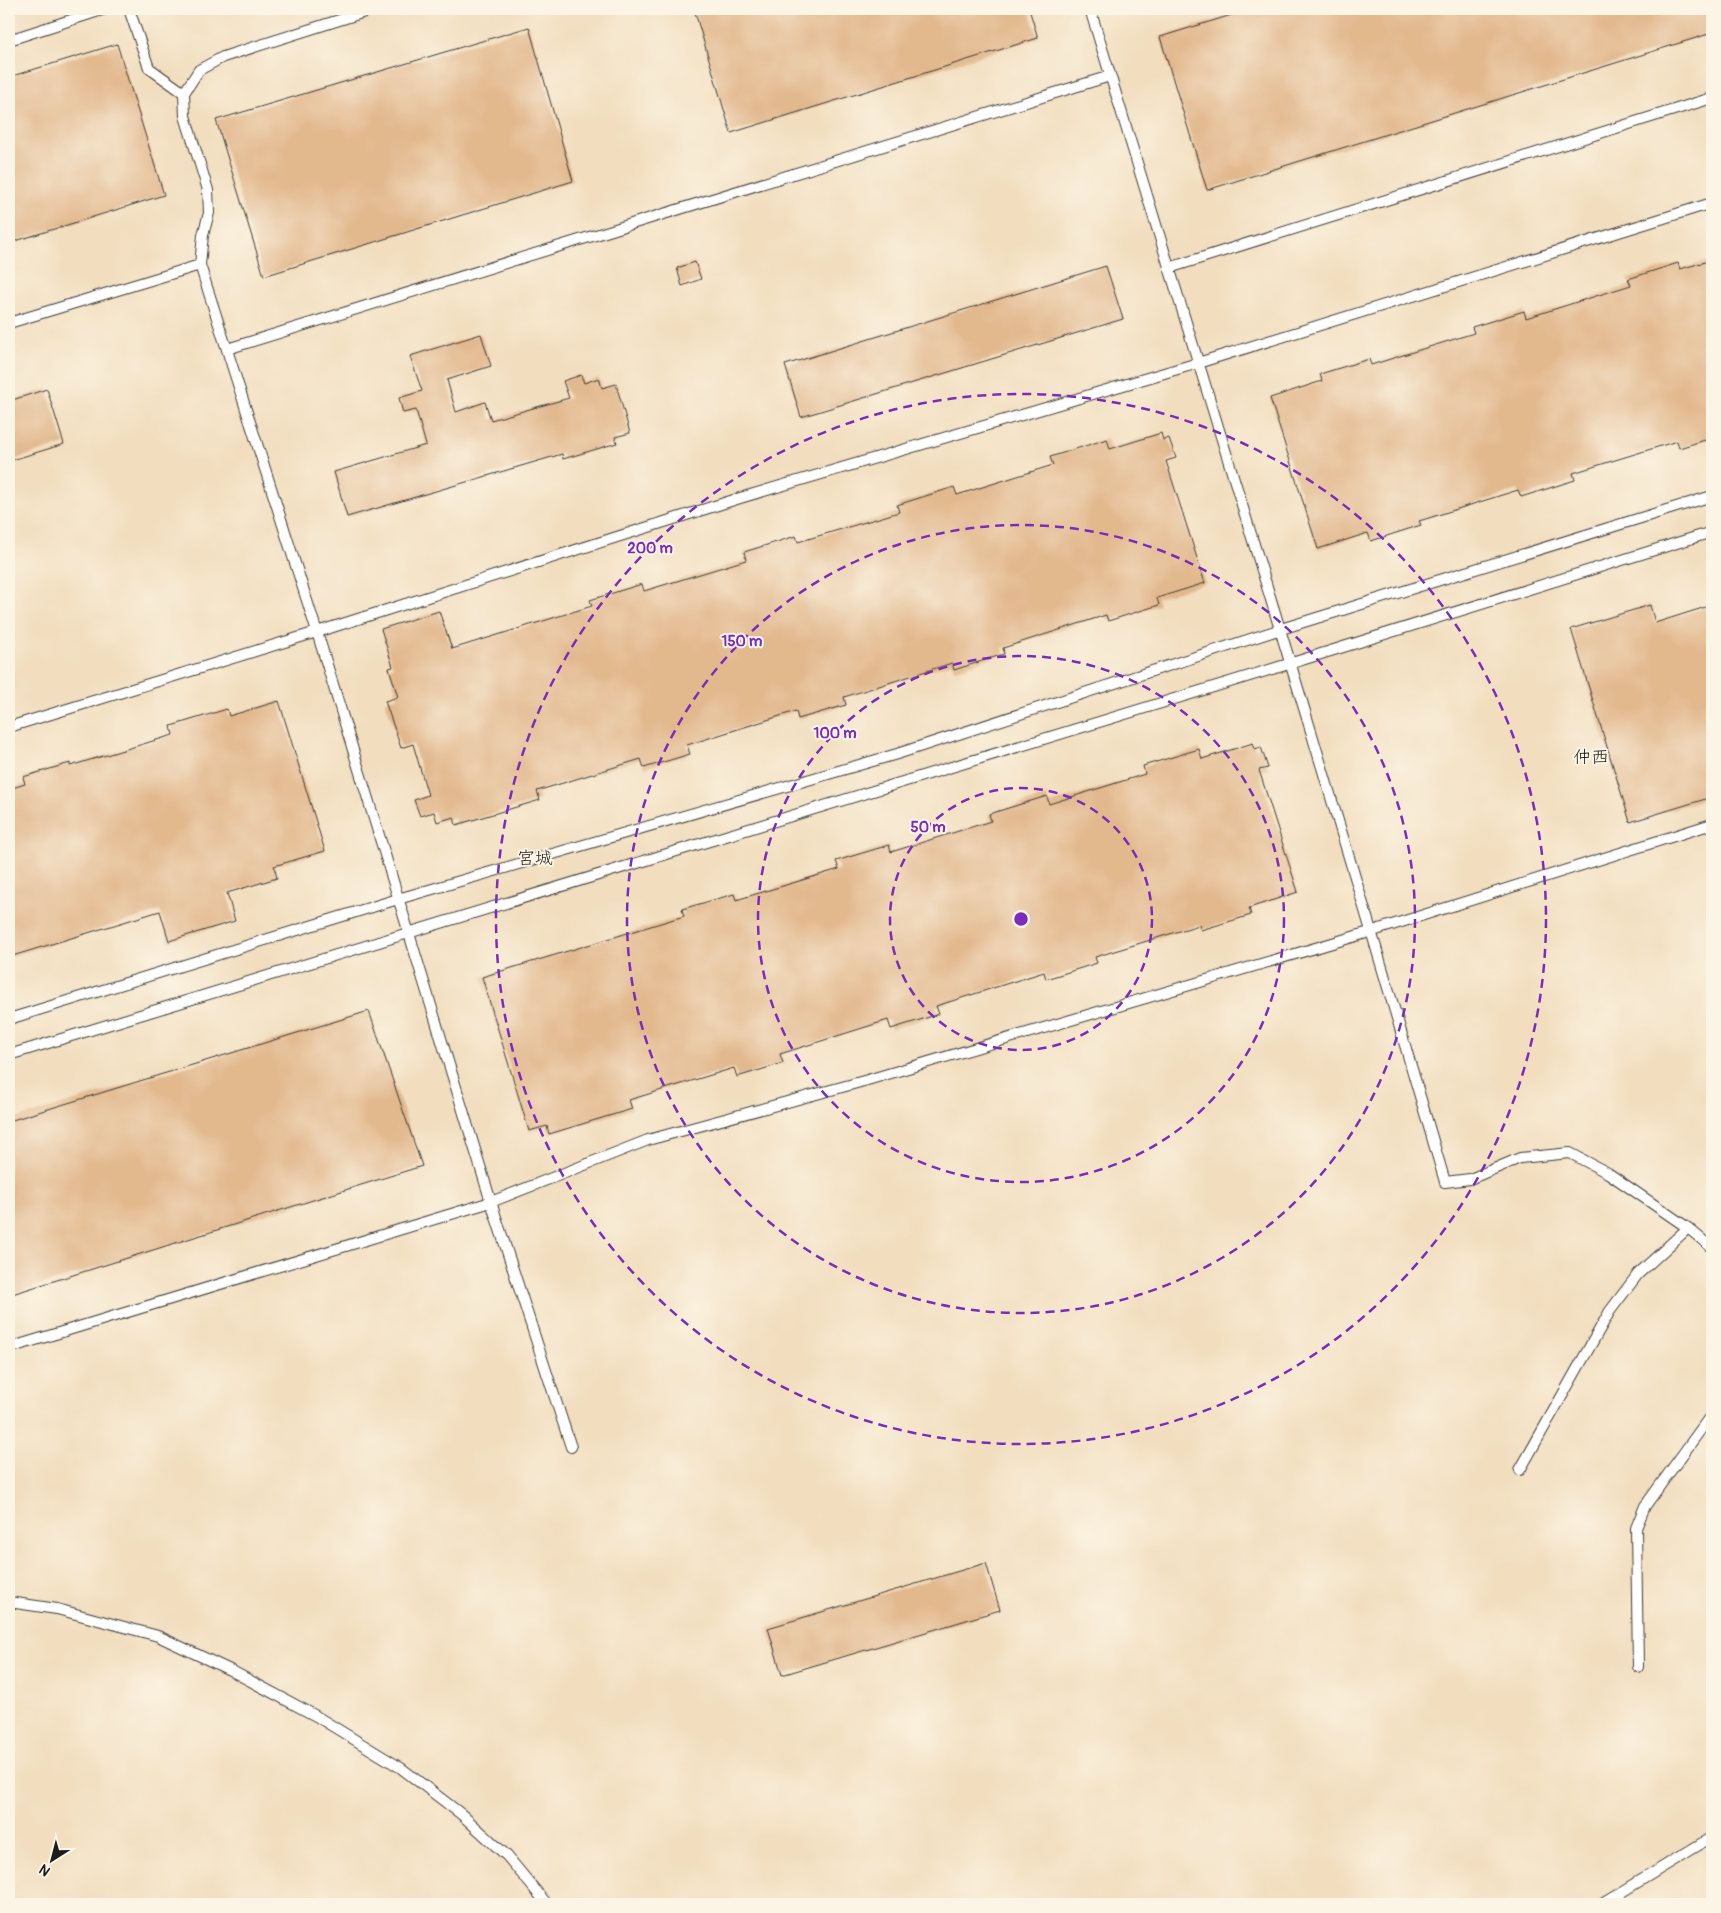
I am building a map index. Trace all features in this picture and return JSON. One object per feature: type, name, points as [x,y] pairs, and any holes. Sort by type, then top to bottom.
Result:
[{"type":"lane","points":[[9,40],[105,9]]},
{"type":"lane","points":[[129,9],[149,68],[184,93]]},
{"type":"lane","points":[[374,9],[223,57],[199,70],[184,93],[185,116],[208,190],[209,213],[203,235],[200,265],[317,632],[491,1202],[571,1447]]},
{"type":"lane","points":[[1090,9],[1292,663],[1446,1182],[1470,1179],[1520,1158],[1570,1153],[1608,1173],[1688,1228],[1712,1248]]},
{"type":"lane","points":[[227,348],[1110,76]]},
{"type":"lane","points":[[1169,268],[1712,98]]},
{"type":"lane","points":[[9,727],[740,498],[1198,363],[1712,203]]},
{"type":"lane","points":[[9,323],[200,265]]},
{"type":"lane","points":[[9,1019],[398,899],[897,754],[1281,629],[1712,496]]},
{"type":"lane","points":[[9,1055],[1292,663],[1712,532]]},
{"type":"lane","points":[[9,1348],[491,1202],[648,1140],[864,1081],[1372,931],[1712,824]]},
{"type":"lane","points":[[1520,1470],[1610,1311],[1638,1274],[1688,1228]]},
{"type":"lane","points":[[1638,1667],[1636,1528],[1645,1506],[1712,1414]]},
{"type":"lane","points":[[9,1602],[57,1609],[158,1636],[232,1671],[316,1716],[401,1768],[461,1814],[507,1856],[547,1904]]},
{"type":"lane","points":[[1602,1904],[1712,1837]]},
{"type":"building","points":[[694,9],[1029,9],[1038,38],[731,133]]},
{"type":"building","points":[[1251,9],[1712,9],[1712,33],[1207,190],[1160,37]]},
{"type":"building","points":[[529,27],[573,181],[264,276],[216,120]]},
{"type":"building","points":[[117,44],[164,195],[9,243],[9,77]]},
{"type":"building","points":[[1712,260],[1712,438],[1679,448],[1677,441],[1573,473],[1575,480],[1521,497],[1518,490],[1419,521],[1421,525],[1371,541],[1368,533],[1318,549],[1270,398],[1322,381],[1320,374],[1369,359],[1371,365],[1474,333],[1472,327],[1524,311],[1526,318],[1631,285],[1628,279],[1678,263],[1680,269]]},
{"type":"building","points":[[695,262],[701,279],[682,286],[677,268]]},
{"type":"building","points":[[1106,266],[1123,319],[801,417],[785,365]]},
{"type":"building","points":[[481,334],[491,366],[447,380],[456,412],[485,402],[491,420],[569,398],[563,381],[581,375],[584,383],[599,378],[602,388],[616,384],[630,433],[615,437],[617,443],[563,459],[562,454],[347,517],[334,472],[426,445],[416,410],[403,413],[399,398],[422,391],[410,356]]},
{"type":"building","points":[[47,389],[64,444],[9,461],[9,401]]},
{"type":"building","points":[[1161,433],[1163,440],[1169,438],[1176,458],[1166,461],[1205,583],[1157,598],[1159,605],[1108,621],[1106,615],[1003,648],[1004,654],[954,670],[952,663],[844,697],[846,705],[798,719],[796,711],[687,745],[690,754],[644,768],[641,759],[537,791],[540,800],[456,825],[454,817],[437,822],[434,812],[420,816],[414,800],[428,795],[413,744],[401,748],[385,701],[398,697],[389,668],[393,667],[381,629],[439,611],[452,649],[592,606],[590,600],[642,584],[644,591],[746,560],[744,552],[796,536],[798,542],[899,512],[897,505],[954,487],[957,495],[1053,465],[1050,457],[1107,439],[1110,449]]},
{"type":"building","points":[[1650,605],[1655,623],[1712,605],[1712,797],[1630,822],[1571,629]]},
{"type":"building","points":[[279,701],[325,851],[274,866],[277,878],[227,893],[235,921],[169,941],[160,911],[9,957],[9,789],[25,784],[23,777],[70,763],[70,766],[173,735],[171,726],[227,709],[229,716]]},
{"type":"building","points":[[1253,743],[1255,749],[1261,747],[1268,768],[1259,770],[1298,892],[1249,908],[1251,915],[1201,930],[1199,925],[1095,957],[1097,963],[1046,979],[1044,972],[936,1006],[939,1014],[891,1029],[888,1020],[780,1054],[783,1063],[737,1077],[734,1068],[629,1100],[632,1109],[549,1134],[547,1126],[529,1131],[482,977],[684,916],[682,909],[734,894],[736,900],[839,869],[836,861],[889,845],[891,852],[991,821],[989,814],[1047,796],[1049,804],[1145,774],[1143,766],[1199,749],[1202,759]]},
{"type":"building","points":[[369,1011],[422,1166],[9,1295],[9,1121]]},
{"type":"building","points":[[986,1563],[1000,1610],[782,1675],[768,1628]]},
{"type":"district","name":"仲西","points":[[1591,757]]},
{"type":"district","name":"宮城","points":[[535,858]]}]
